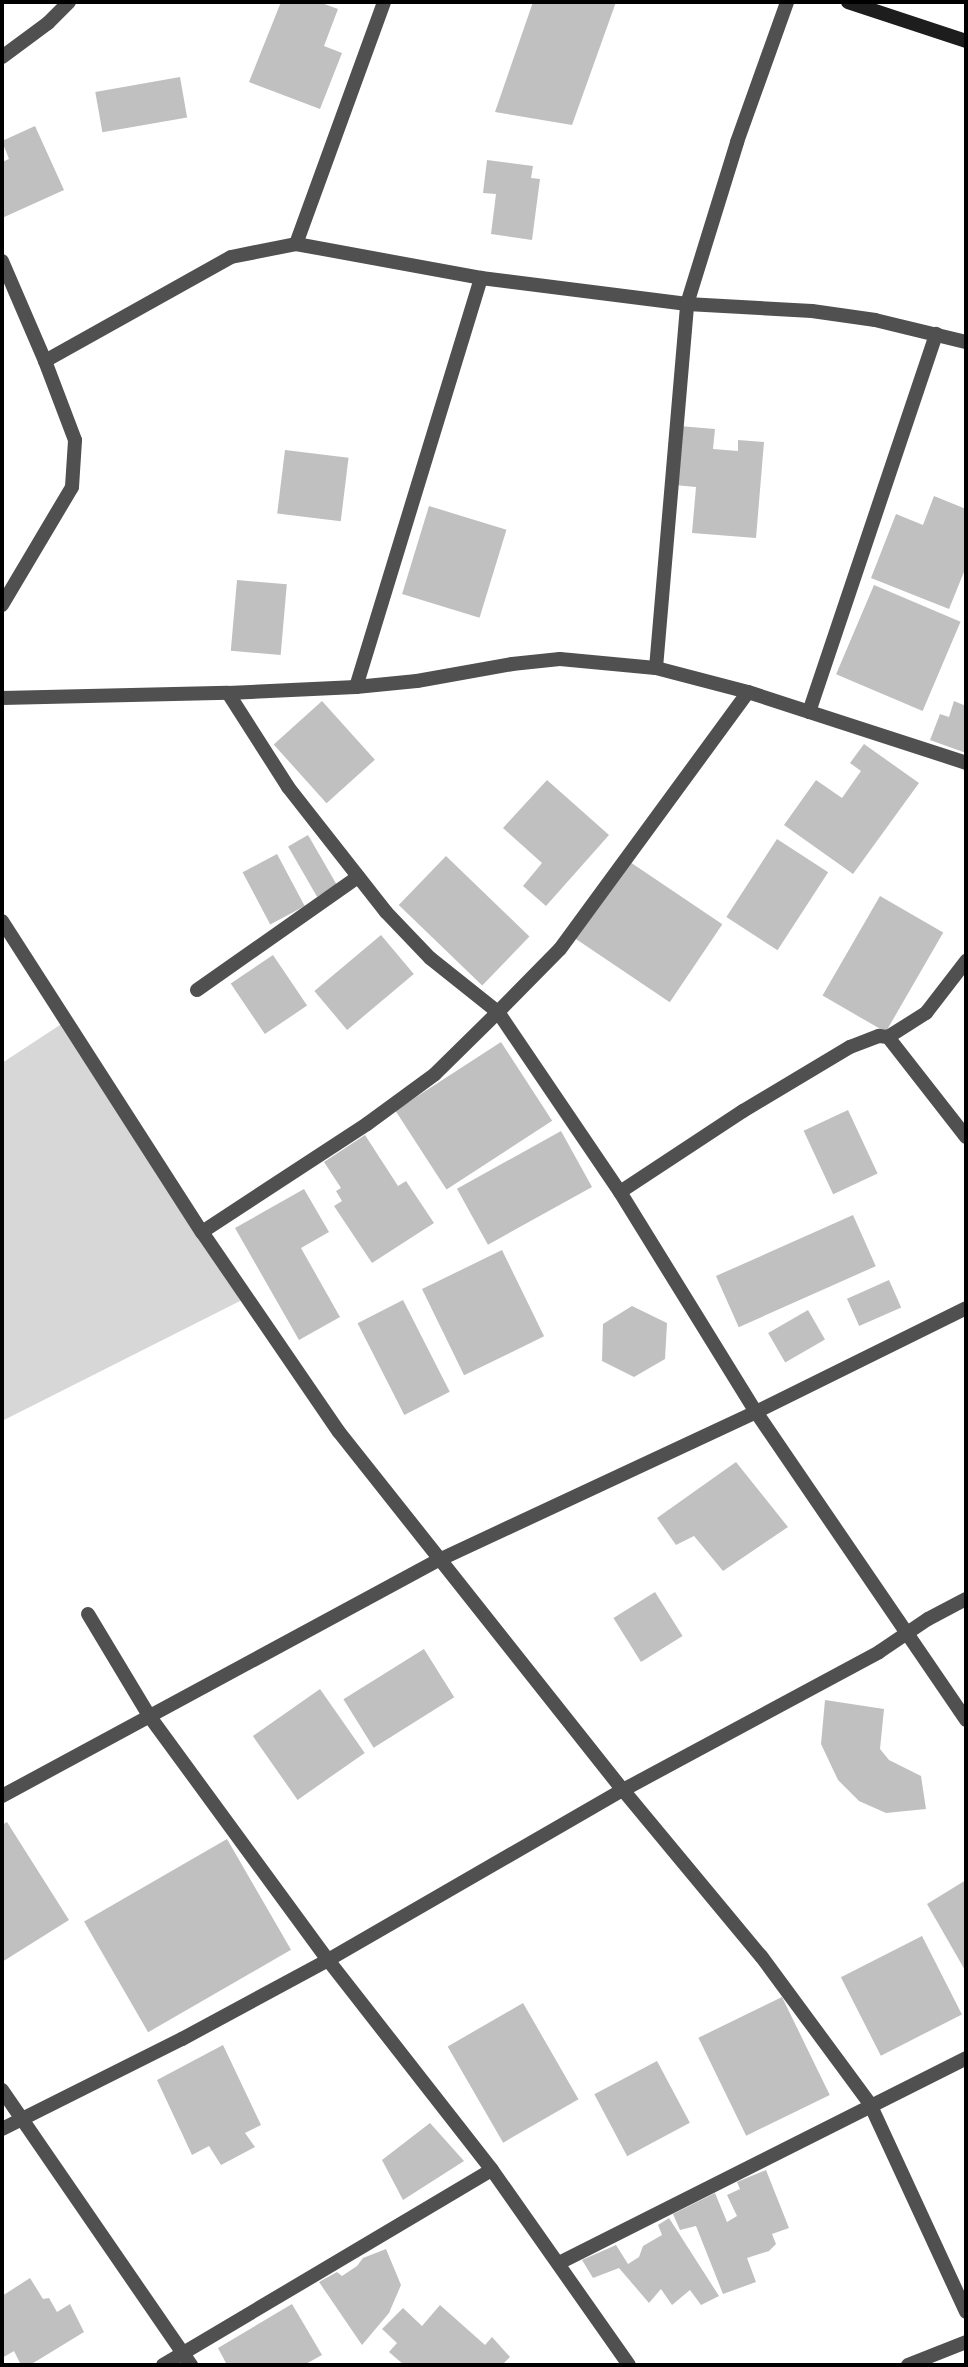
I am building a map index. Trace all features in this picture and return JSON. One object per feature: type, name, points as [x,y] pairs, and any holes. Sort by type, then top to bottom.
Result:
[{"type":"main road","points":[[848,2],[966,41]]},
{"type":"street","points":[[2,57],[48,23],[69,2]]},
{"type":"street","points":[[296,244],[384,2]]},
{"type":"street","points":[[656,668],[687,304],[737,142],[787,2]]},
{"type":"street","points":[[45,360],[230,257],[296,244],[481,278],[687,304],[812,311],[875,320],[966,342]]},
{"type":"street","points":[[2,261],[45,360],[75,439],[72,488],[2,606]]},
{"type":"street","points":[[356,687],[481,278]]},
{"type":"street","points":[[809,712],[936,334]]},
{"type":"street","points":[[2,698],[228,694],[356,687],[417,681],[512,664],[559,659],[656,668],[748,692],[966,763]]},
{"type":"street","points":[[202,1232],[367,1124],[435,1074],[498,1012],[560,949],[748,692]]},
{"type":"street","points":[[228,694],[288,786],[386,912],[430,958],[498,1012],[620,1192],[756,1412],[966,1720]]},
{"type":"street","points":[[197,990],[358,877]]},
{"type":"street","points":[[4,928],[202,1232],[339,1432],[623,1790],[761,1956],[870,2104],[966,2312]]},
{"type":"street","points":[[620,1192],[743,1111],[850,1047],[878,1036],[888,1037],[926,1013],[966,961]]},
{"type":"street","points":[[888,1037],[966,1137]]},
{"type":"street","points":[[2,1796],[441,1559],[756,1412],[966,1308]]},
{"type":"street","points":[[2,2129],[182,2039],[328,1960],[623,1790],[879,1652],[906,1632],[966,1599]]},
{"type":"street","points":[[88,1614],[150,1717],[328,1960],[492,2170],[629,2365]]},
{"type":"street","points":[[559,2263],[712,2188],[870,2104],[966,2058]]},
{"type":"street","points":[[2,2090],[187,2360]]},
{"type":"street","points":[[163,2365],[187,2360],[492,2170]]},
{"type":"street","points":[[908,2365],[966,2342]]},
{"type":"shaded area","points":[[63,1023],[242,1300],[2,1421],[2,1063]]},
{"type":"building","points":[[281,2],[319,2],[338,9],[324,46],[342,53],[320,109],[249,82]]},
{"type":"building","points":[[533,2],[616,2],[572,125],[495,112]]},
{"type":"building","points":[[180,77],[187,117],[102,132],[95,92]]},
{"type":"building","points":[[35,126],[64,190],[2,218],[2,162],[9,159],[2,141]]},
{"type":"building","points":[[487,160],[533,166],[531,178],[540,179],[532,240],[491,234],[496,194],[483,193]]},
{"type":"building","points":[[679,426],[715,429],[713,449],[738,451],[738,440],[764,442],[756,538],[692,533],[696,487],[674,485]]},
{"type":"building","points":[[285,450],[349,458],[341,521],[277,514]]},
{"type":"building","points":[[934,496],[966,509],[966,567],[949,609],[871,578],[896,514],[923,525]]},
{"type":"building","points":[[429,506],[506,530],[480,618],[402,594]]},
{"type":"building","points":[[237,580],[287,584],[281,655],[231,651]]},
{"type":"building","points":[[874,585],[961,622],[923,711],[836,674]]},
{"type":"building","points":[[322,701],[375,760],[327,803],[274,744]]},
{"type":"building","points":[[954,701],[966,706],[966,753],[930,740],[940,714],[949,717]]},
{"type":"building","points":[[864,744],[919,783],[853,874],[784,825],[816,780],[842,798],[861,771],[850,763]]},
{"type":"building","points":[[547,780],[609,835],[546,906],[523,886],[542,863],[503,828]]},
{"type":"building","points":[[308,835],[337,885],[317,897],[288,846]]},
{"type":"building","points":[[777,839],[828,872],[778,950],[726,917]]},
{"type":"building","points":[[277,854],[305,906],[270,924],[243,872]]},
{"type":"building","points":[[446,856],[529,937],[482,985],[399,905]]},
{"type":"building","points":[[627,860],[722,924],[670,1002],[574,938]]},
{"type":"building","points":[[880,896],[943,932],[886,1032],[822,996]]},
{"type":"building","points":[[381,935],[414,974],[347,1030],[314,991]]},
{"type":"building","points":[[273,955],[307,1006],[265,1034],[231,984]]},
{"type":"building","points":[[501,1042],[552,1121],[447,1189],[395,1111]]},
{"type":"building","points":[[848,1110],[878,1173],[833,1194],[804,1131]]},
{"type":"building","points":[[561,1131],[592,1187],[488,1245],[457,1189]]},
{"type":"building","points":[[365,1135],[398,1186],[406,1181],[434,1223],[372,1263],[334,1206],[342,1201],[336,1191],[341,1188],[324,1162]]},
{"type":"building","points":[[304,1189],[329,1232],[301,1248],[340,1317],[299,1340],[235,1228]]},
{"type":"building","points":[[853,1215],[876,1266],[739,1327],[716,1276]]},
{"type":"building","points":[[502,1250],[544,1336],[464,1375],[422,1289]]},
{"type":"building","points":[[889,1280],[901,1307],[859,1326],[847,1299]]},
{"type":"building","points":[[403,1300],[450,1392],[404,1415],[358,1323]]},
{"type":"building","points":[[632,1306],[667,1323],[665,1359],[634,1377],[602,1361],[603,1324]]},
{"type":"building","points":[[808,1310],[825,1339],[785,1362],[768,1333]]},
{"type":"building","points":[[736,1462],[788,1527],[723,1571],[694,1536],[676,1545],[657,1518]]},
{"type":"building","points":[[655,1592],[683,1636],[641,1662],[613,1618]]},
{"type":"building","points":[[424,1649],[454,1697],[374,1748],[343,1699]]},
{"type":"building","points":[[320,1689],[365,1753],[298,1800],[253,1736]]},
{"type":"building","points":[[825,1700],[884,1709],[880,1749],[889,1760],[921,1776],[926,1809],[886,1813],[859,1801],[838,1780],[821,1744]]},
{"type":"building","points":[[7,1822],[69,1920],[2,1962],[2,1825]]},
{"type":"building","points":[[227,1839],[291,1950],[148,2032],[84,1922]]},
{"type":"building","points":[[966,1880],[966,1972],[927,1904]]},
{"type":"building","points":[[922,1936],[962,2014],[881,2056],[841,1977]]},
{"type":"building","points":[[782,1997],[830,2095],[746,2136],[698,2038]]},
{"type":"building","points":[[523,2003],[578,2099],[503,2143],[448,2046]]},
{"type":"building","points":[[223,2045],[261,2125],[245,2133],[255,2147],[221,2165],[209,2146],[192,2155],[157,2080]]},
{"type":"building","points":[[657,2061],[690,2123],[627,2156],[594,2094]]},
{"type":"building","points":[[430,2123],[464,2161],[403,2200],[382,2160]]},
{"type":"building","points":[[766,2170],[789,2228],[772,2234],[776,2244],[769,2251],[747,2258],[756,2282],[723,2294],[696,2226],[680,2230],[673,2214],[715,2193],[727,2222],[737,2216],[727,2195],[740,2189],[737,2182]]},
{"type":"building","points":[[669,2218],[719,2296],[701,2305],[690,2290],[672,2305],[661,2289],[649,2303],[619,2268],[593,2278],[582,2260],[616,2245],[628,2264],[639,2257],[643,2246],[662,2235],[658,2225]]},
{"type":"building","points":[[386,2249],[401,2285],[389,2313],[362,2345],[319,2282],[337,2272],[342,2276],[357,2266],[363,2258]]},
{"type":"building","points":[[30,2278],[43,2299],[49,2298],[57,2312],[70,2304],[84,2332],[30,2365],[21,2365],[14,2351],[2,2358],[2,2296]]},
{"type":"building","points":[[292,2304],[322,2355],[304,2365],[227,2365],[218,2348]]},
{"type":"building","points":[[440,2305],[485,2345],[492,2337],[510,2357],[502,2365],[404,2365],[389,2352],[397,2343],[382,2329],[403,2308],[422,2326]]}]
